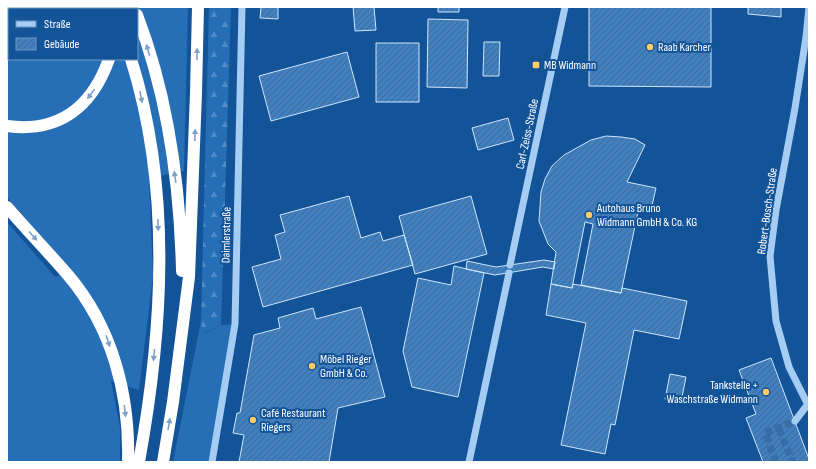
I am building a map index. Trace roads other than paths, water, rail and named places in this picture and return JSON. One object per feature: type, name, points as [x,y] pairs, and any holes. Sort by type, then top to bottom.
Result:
[{"type":"highway","points":[[162,462],[173,402],[183,314],[189,277],[198,7]]},
{"type":"highway","points":[[138,19],[164,104],[177,186],[183,314]]},
{"type":"highway","points":[[7,126],[29,127],[52,124],[74,112],[92,95],[109,60]]},
{"type":"highway","points":[[131,60],[138,82],[154,173],[159,251],[158,318],[154,362],[139,462]]},
{"type":"highway","points":[[7,207],[69,276],[105,331],[119,372],[126,412],[128,462]]},
{"type":"street","name":"Daimlerstraße","points":[[212,462],[235,324],[242,7]]},
{"type":"street","name":"Carl-Zeiss-Straße","points":[[469,462],[565,7]]},
{"type":"street","name":"Robert-Bosch-Straße","points":[[808,405],[789,368],[776,321],[770,256],[776,210],[808,37],[809,7]]},
{"type":"street","points":[[795,421],[808,405]]},
{"type":"tunnel","points":[[776,462],[765,433],[795,421]]},
{"type":"tunnel","points":[[779,429],[793,462]]},
{"type":"place","name":"Raab Karcher","points":[[650,47]]},
{"type":"place","name":"MB Widmann","points":[[536,65]]},
{"type":"place","name":"Autohaus Bruno Widmann GmbH & Co. KG","points":[[589,215]]},
{"type":"place","name":"Möbel Rieger GmbH & Co.","points":[[312,366]]},
{"type":"place","name":"Tankstelle + Waschstraße Widmann","points":[[766,392]]},
{"type":"place","name":"Café Restaurant Riegers","points":[[253,420]]}]
